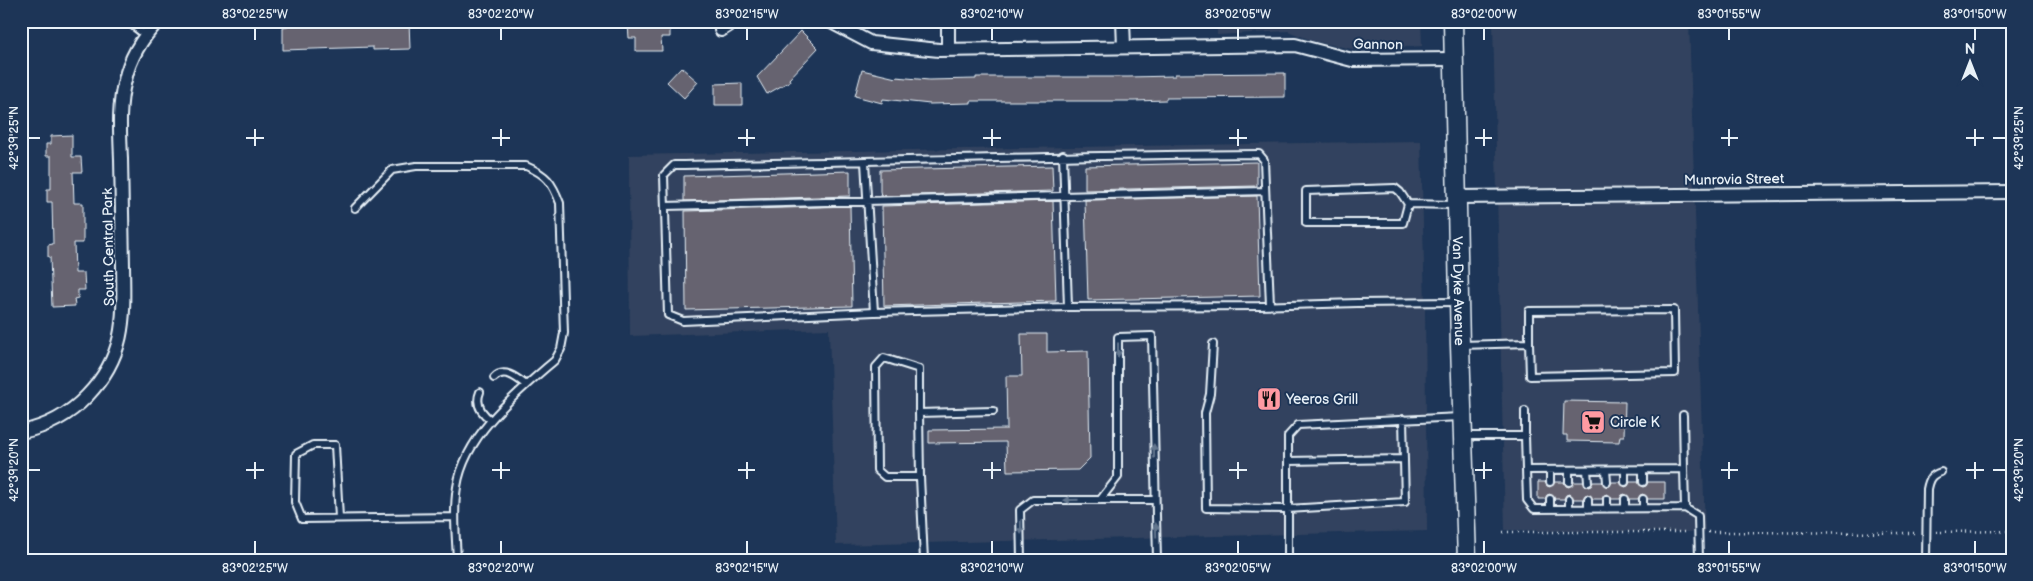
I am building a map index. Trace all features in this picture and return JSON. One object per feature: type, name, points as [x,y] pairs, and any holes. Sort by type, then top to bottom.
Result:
[{"type":"main road","name":"Van Dyke Avenue","points":[[1453,21],[1458,302],[1467,560]]},
{"type":"street","name":"South Central Park","points":[[21,432],[57,420],[79,404],[96,387],[110,368],[117,349],[124,312],[120,130],[122,92],[126,73],[145,35],[158,21]]},
{"type":"street","points":[[721,30],[735,21]]},
{"type":"street","name":"Gannon","points":[[829,21],[871,43],[948,50],[1295,45],[1352,60],[1453,58]]},
{"type":"street","points":[[948,21],[948,50]]},
{"type":"street","points":[[1123,21],[1124,47]]},
{"type":"street","name":"Munrovia Street","points":[[1456,201],[2012,192]]},
{"type":"lane","points":[[127,21],[145,35]]},
{"type":"lane","points":[[1270,305],[1264,160],[1259,154],[1063,155],[865,162],[674,165],[664,176],[668,315],[683,321],[874,312],[1068,307],[1270,305],[1458,302]]},
{"type":"lane","points":[[1063,155],[1068,307]]},
{"type":"lane","points":[[865,162],[874,312]]},
{"type":"lane","points":[[355,208],[392,170],[416,166],[526,166],[542,173],[554,188],[560,203],[564,333],[561,349],[555,360],[491,420],[464,461],[457,485],[455,516],[457,560]]},
{"type":"lane","points":[[1395,188],[1408,204],[1403,223],[1306,223],[1306,191],[1395,188]]},
{"type":"lane","points":[[665,206],[1265,191]]},
{"type":"lane","points":[[1408,204],[1456,201]]},
{"type":"lane","points":[[1674,310],[1675,373],[1530,376],[1529,343],[1529,311],[1674,310]]},
{"type":"lane","points":[[1100,500],[1118,477],[1118,337],[1152,336],[1157,560]]},
{"type":"lane","points":[[1460,345],[1529,343]]},
{"type":"lane","points":[[1213,344],[1210,394],[1204,412],[1206,508],[1287,509],[1405,502],[1403,419]]},
{"type":"lane","points":[[920,477],[885,478],[877,470],[876,367],[884,358],[919,369],[920,477],[924,560]]},
{"type":"lane","points":[[494,378],[497,375],[505,374],[515,376],[526,386]]},
{"type":"lane","points":[[480,392],[479,406],[483,414],[491,420]]},
{"type":"lane","points":[[919,414],[993,411]]},
{"type":"lane","points":[[1525,411],[1527,500],[1534,509],[1685,508],[1698,516],[1699,560]]},
{"type":"lane","points":[[1683,415],[1685,508]]},
{"type":"lane","points":[[1288,560],[1288,436],[1298,425],[1462,417]]},
{"type":"lane","points":[[1464,436],[1525,436]]},
{"type":"lane","points":[[338,518],[335,445],[312,445],[296,454],[295,502],[302,519],[455,516]]},
{"type":"lane","points":[[1288,461],[1404,459]]},
{"type":"lane","points":[[1526,470],[1684,469]]},
{"type":"lane","points":[[1550,470],[1550,482]]},
{"type":"lane","points":[[1569,470],[1569,482]]},
{"type":"lane","points":[[1587,470],[1588,482]]},
{"type":"lane","points":[[1606,470],[1607,482]]},
{"type":"lane","points":[[1625,470],[1625,482]]},
{"type":"lane","points":[[1643,470],[1643,482]]},
{"type":"lane","points":[[1926,560],[1927,488],[1929,480],[1933,475],[1941,472]]},
{"type":"lane","points":[[1550,499],[1550,509]]},
{"type":"lane","points":[[1569,499],[1569,509]]},
{"type":"lane","points":[[1588,499],[1588,509]]},
{"type":"lane","points":[[1607,499],[1607,509]]},
{"type":"lane","points":[[1625,499],[1625,508]]},
{"type":"lane","points":[[1643,499],[1643,508]]},
{"type":"lane","points":[[1021,560],[1020,510],[1033,500],[1155,500]]},
{"type":"path","points":[[1504,532],[1927,533],[2012,531]]},
{"type":"shaded area","points":[[1217,21],[1421,21],[1422,46],[1357,50],[1313,41],[1288,31],[1217,35]]},
{"type":"shaded area","points":[[1493,21],[1689,21],[1705,532],[1505,530]]},
{"type":"shaded area","points":[[1421,141],[1427,531],[836,545],[829,329],[630,336],[629,155]]},
{"type":"building","points":[[300,21],[316,21],[316,24],[362,21],[362,24],[394,24],[394,21],[409,21],[410,49],[373,50],[373,47],[283,50],[283,27],[288,26],[288,24],[300,24]]},
{"type":"building","points":[[628,24],[670,24],[670,37],[661,37],[662,51],[636,51],[636,38],[629,38]]},
{"type":"building","points":[[801,31],[818,48],[789,79],[790,81],[767,94],[757,77]]},
{"type":"building","points":[[681,67],[698,82],[684,98],[667,82]]},
{"type":"building","points":[[862,70],[896,78],[929,80],[976,79],[976,77],[1128,77],[1175,76],[1175,74],[1285,73],[1285,97],[1166,98],[1166,100],[1134,101],[971,101],[971,103],[930,104],[883,99],[882,103],[855,96]]},
{"type":"building","points":[[742,83],[742,105],[715,105],[715,84]]},
{"type":"building","points":[[72,135],[72,157],[81,157],[82,172],[73,172],[74,203],[83,203],[83,243],[74,243],[75,273],[84,273],[85,290],[78,290],[78,298],[74,299],[75,306],[52,307],[48,245],[53,244],[52,202],[47,202],[47,189],[51,189],[51,156],[46,156],[46,144],[51,144],[51,136]]},
{"type":"building","points":[[1257,162],[1257,186],[1085,190],[1085,166]]},
{"type":"building","points":[[1052,166],[1053,191],[881,196],[880,191],[880,170]]},
{"type":"building","points":[[850,171],[850,196],[684,201],[684,176]]},
{"type":"building","points":[[1257,196],[1260,296],[1088,300],[1085,200]]},
{"type":"building","points":[[1053,201],[1056,301],[884,306],[882,206]]},
{"type":"building","points":[[850,206],[852,306],[686,310],[685,211]]},
{"type":"building","points":[[1021,334],[1047,334],[1047,352],[1088,351],[1090,458],[1078,470],[1007,471],[1006,442],[929,443],[929,430],[1007,429],[1006,376],[1022,376]]},
{"type":"building","points":[[1564,401],[1625,402],[1624,436],[1620,436],[1619,442],[1567,441],[1567,435],[1563,435]]},
{"type":"building","points":[[1538,482],[1545,482],[1550,487],[1555,482],[1564,482],[1569,487],[1574,482],[1583,482],[1588,487],[1593,482],[1602,482],[1607,487],[1612,482],[1620,482],[1625,487],[1630,482],[1638,482],[1643,487],[1648,482],[1665,482],[1665,499],[1648,499],[1643,494],[1638,499],[1630,499],[1625,494],[1620,499],[1612,499],[1607,494],[1602,499],[1593,499],[1588,494],[1583,499],[1574,499],[1569,494],[1564,499],[1555,499],[1550,494],[1545,499],[1538,499]]},
{"type":"place","name":"Yeeros Grill","points":[[1269,399]]},
{"type":"place","name":"Circle K","points":[[1593,422]]}]
